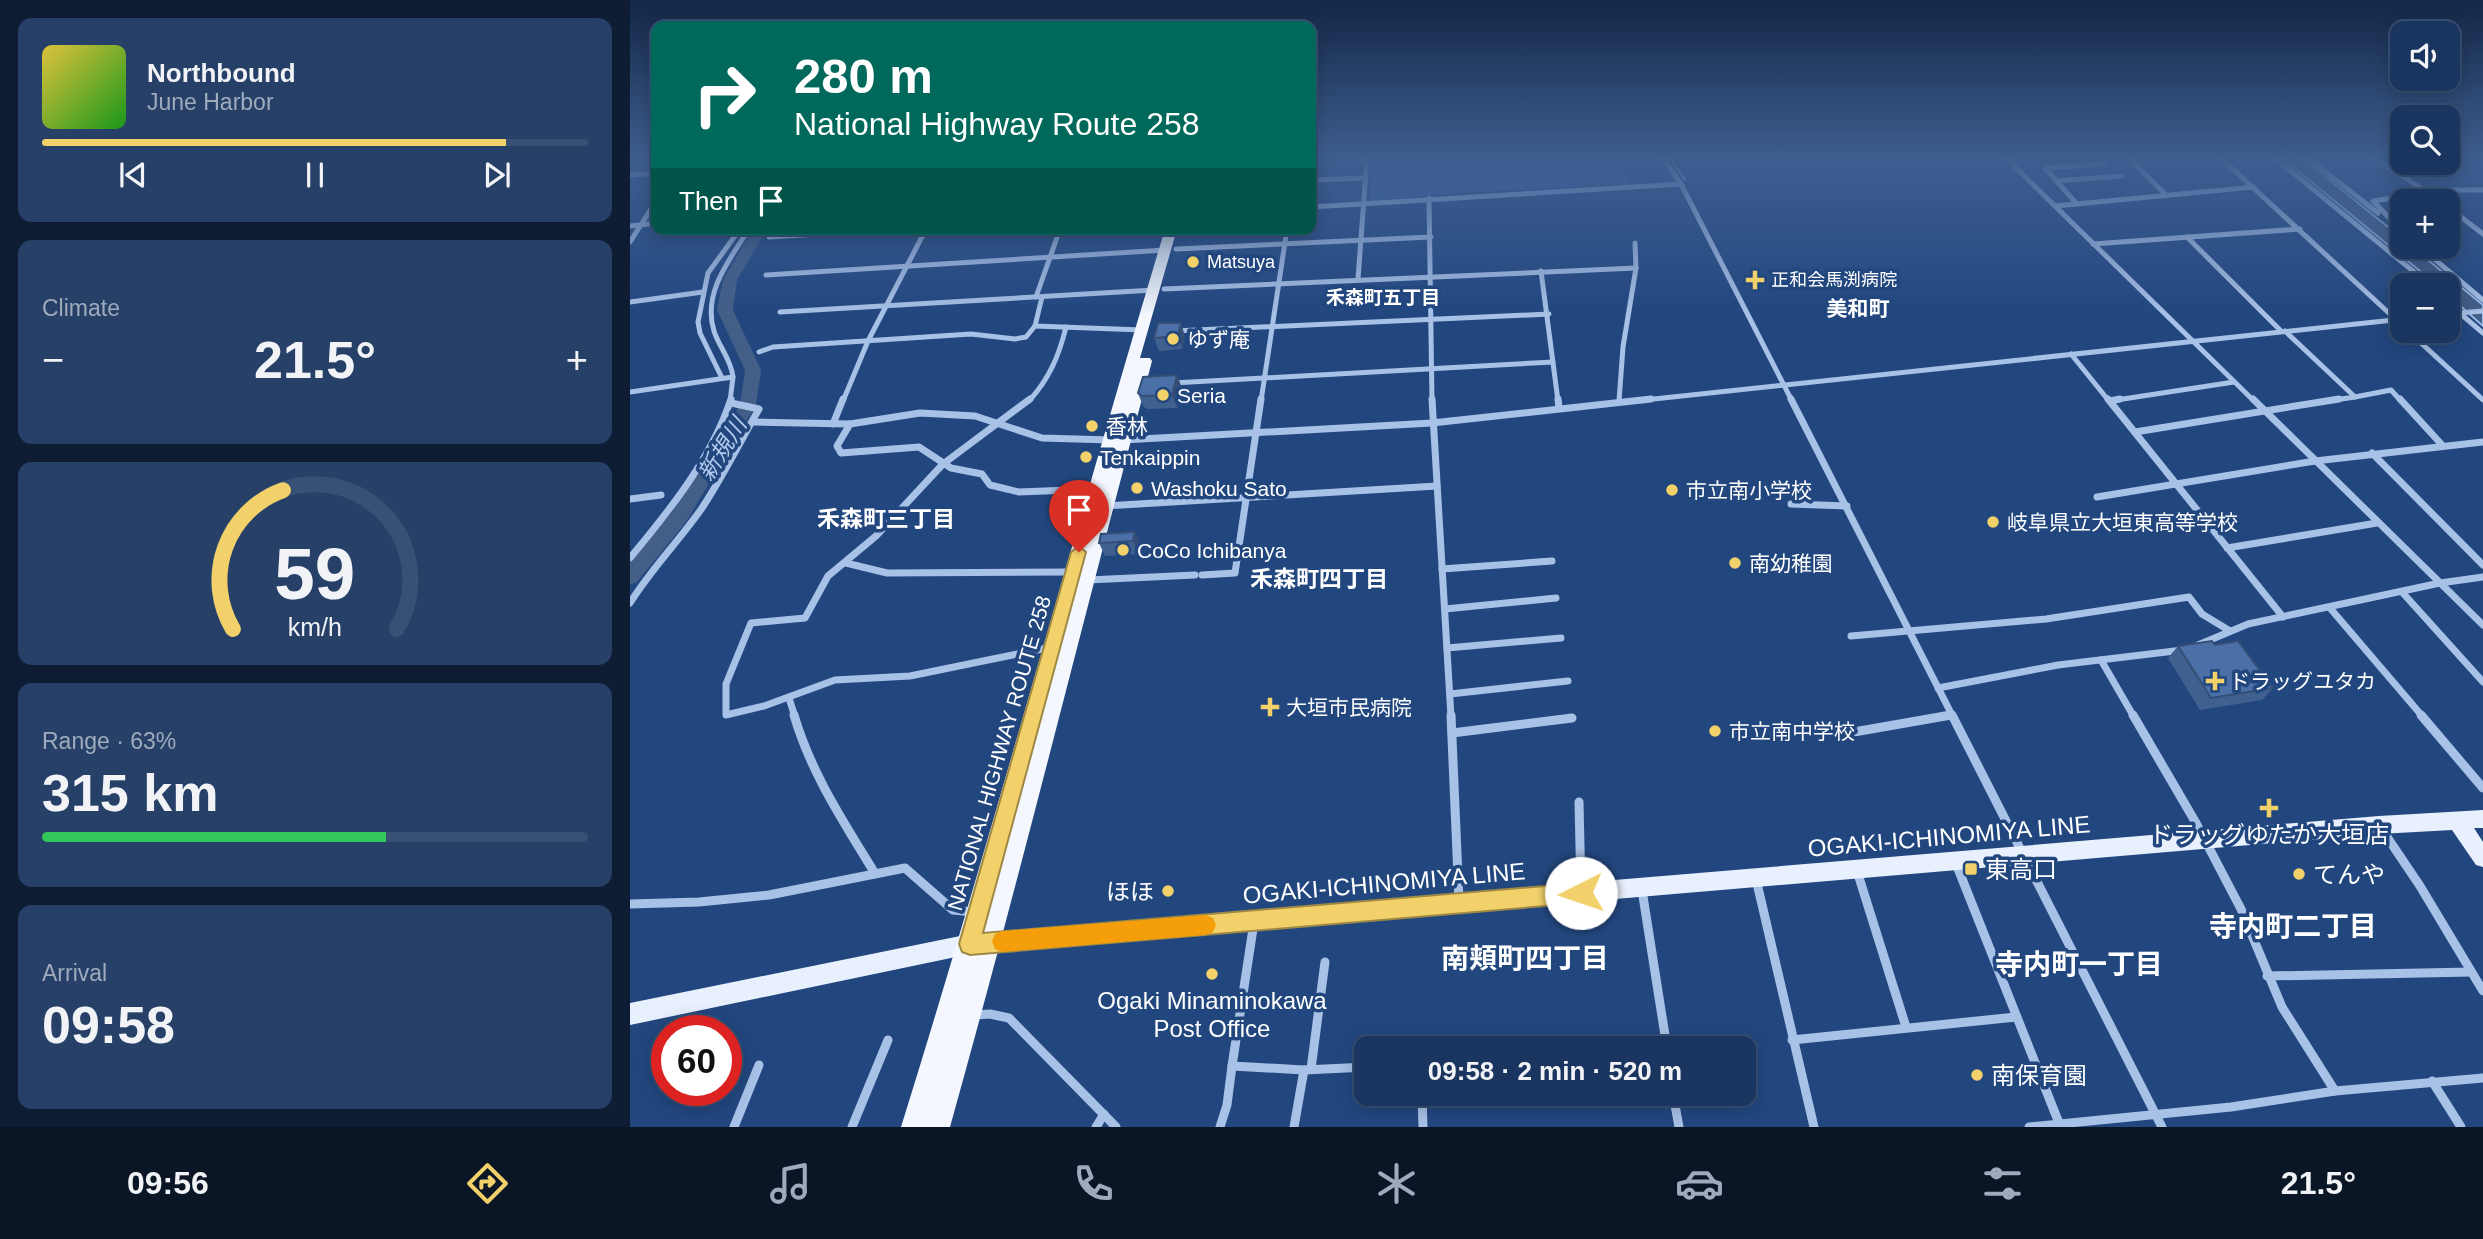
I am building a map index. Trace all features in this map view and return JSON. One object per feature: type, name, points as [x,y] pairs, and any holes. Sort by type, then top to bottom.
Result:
[{"type":"highway","name":"NATIONAL HIGHWAY ROUTE 258","points":[[1171,235],[1171,250]]},
{"type":"highway","name":"NATIONAL HIGHWAY ROUTE 258","points":[[914,1127],[980,943],[1116,440],[1142,330],[1179,235]]},
{"type":"highway","name":"NATIONAL HIGHWAY ROUTE 258","points":[[1116,440],[1142,385],[1159,289]]},
{"type":"highway","name":"NATIONAL HIGHWAY ROUTE 258","points":[[937,1127],[970,1016],[980,943],[978,912],[1052,647],[1078,576]]},
{"type":"main road","name":"OGAKI-ICHINOMIYA LINE","points":[[630,1014],[980,943],[2379,825],[2483,819]]},
{"type":"main road","points":[[2457,821],[2483,858]]},
{"type":"street","points":[[630,242],[650,211]]},
{"type":"street","points":[[1358,279],[1363,211]]},
{"type":"street","points":[[1430,211],[1433,320],[1432,423],[1443,569],[1459,902]]},
{"type":"street","points":[[1695,211],[2162,1127]]},
{"type":"street","points":[[2060,211],[2483,625]]},
{"type":"street","points":[[2279,211],[2390,310]]},
{"type":"street","points":[[2339,211],[2415,273]]},
{"type":"street","points":[[2460,216],[2483,234]]},
{"type":"street","points":[[630,226],[651,224]]},
{"type":"street","points":[[2093,244],[2300,229]]},
{"type":"street","points":[[722,378],[700,333],[698,322],[703,292],[714,262],[735,235]]},
{"type":"street","points":[[630,558],[663,519],[710,446],[732,403],[733,368],[714,332],[711,319],[720,275],[745,235]]},
{"type":"street","points":[[768,237],[802,235]]},
{"type":"street","points":[[833,424],[868,341],[923,235]]},
{"type":"street","points":[[759,352],[773,347],[971,334],[1016,339],[1026,337],[1035,326],[1039,297],[1058,235]]},
{"type":"street","points":[[846,563],[887,573],[1078,576],[1235,573],[1286,235]]},
{"type":"street","points":[[766,275],[1431,237]]},
{"type":"street","points":[[2187,237],[2355,397]]},
{"type":"street","points":[[1619,402],[1623,347],[1636,268],[1635,243]]},
{"type":"street","points":[[2435,259],[2483,299]]},
{"type":"street","points":[[780,312],[1159,289],[1636,268]]},
{"type":"street","points":[[1541,271],[1549,314],[1559,408]]},
{"type":"street","points":[[630,302],[703,292]]},
{"type":"street","points":[[2462,313],[2483,311]]},
{"type":"street","points":[[2462,313],[2483,333]]},
{"type":"street","points":[[1171,331],[1549,314]]},
{"type":"street","points":[[752,422],[850,424],[920,413],[975,416],[996,425],[1055,439],[1116,440],[1432,423],[2390,320]]},
{"type":"street","points":[[1035,326],[1142,330]]},
{"type":"street","points":[[1052,647],[910,676],[835,680],[789,698],[726,715],[726,684],[751,623],[804,618],[828,576],[846,563],[902,510],[943,464],[1029,401],[1045,383],[1059,355],[1066,327]]},
{"type":"street","points":[[2421,343],[2483,400]]},
{"type":"street","points":[[2071,354],[2283,617]]},
{"type":"street","points":[[1159,384],[1553,362]]},
{"type":"street","points":[[630,392],[733,377]]},
{"type":"street","points":[[2110,401],[2234,382]]},
{"type":"street","points":[[2135,432],[2391,390],[2443,446]]},
{"type":"street","points":[[630,603],[646,577],[677,542],[703,506],[759,409],[732,403]]},
{"type":"street","points":[[850,424],[837,446],[841,453],[919,447],[951,468],[982,474],[990,485],[1019,492],[1100,497],[1245,498],[1437,486]]},
{"type":"street","points":[[2097,497],[2315,461],[2483,442]]},
{"type":"street","points":[[2372,453],[2483,565]]},
{"type":"street","points":[[630,499],[661,495]]},
{"type":"street","points":[[1791,504],[1847,506]]},
{"type":"street","points":[[2227,548],[2377,523]]},
{"type":"street","points":[[1443,569],[1552,561]]},
{"type":"street","points":[[1938,688],[1996,675],[2175,652],[2230,631],[2283,617],[2440,583],[2483,577]]},
{"type":"street","points":[[2402,592],[2483,682]]},
{"type":"street","points":[[1851,636],[2046,619],[2189,597],[2203,614],[2230,631]]},
{"type":"street","points":[[1445,608],[1556,598]]},
{"type":"street","points":[[2330,608],[2483,788]]},
{"type":"street","points":[[1447,648],[1561,638]]},
{"type":"street","points":[[2101,660],[2241,909],[2282,1007],[2334,1091]]},
{"type":"street","points":[[1450,694],[1568,681]]},
{"type":"street","points":[[789,698],[804,749],[826,793],[874,872]]},
{"type":"street","points":[[1854,732],[1952,715]]},
{"type":"street","points":[[1452,733],[1572,718]]},
{"type":"street","points":[[1579,802],[1581,893]]},
{"type":"street","points":[[2379,825],[2420,886],[2483,991]]},
{"type":"street","points":[[1955,860],[2059,1123]]},
{"type":"street","points":[[630,904],[746,898],[814,887],[905,867],[953,910],[978,912]]},
{"type":"street","points":[[1857,870],[1906,1027]]},
{"type":"street","points":[[1756,878],[1814,1127]]},
{"type":"street","points":[[1642,888],[1665,1036]]},
{"type":"street","points":[[1220,1127],[1227,1105],[1254,920]]},
{"type":"street","points":[[1294,1127],[1308,1069],[1325,962]]},
{"type":"street","points":[[2267,976],[2472,972]]},
{"type":"street","points":[[970,1016],[990,1014],[1009,1018],[1116,1127]]},
{"type":"street","points":[[1792,1040],[2016,1017]]},
{"type":"street","points":[[852,1127],[888,1040]]},
{"type":"street","points":[[734,1127],[760,1065]]},
{"type":"street","points":[[1232,1066],[1308,1069],[1354,1067]]},
{"type":"street","points":[[2029,1127],[2231,1107],[2334,1091],[2483,1078]]},
{"type":"street","points":[[2432,1081],[2461,1127]]},
{"type":"street","points":[[1422,1106],[1423,1127]]},
{"type":"street","points":[[1676,1106],[1679,1127]]},
{"type":"street","points":[[1097,1127],[1104,1114]]},
{"type":"shaded area","points":[[2346,211],[2368,211],[2390,229],[2390,246]]},
{"type":"shaded area","points":[[2405,259],[2427,259],[2444,273],[2422,273]]},
{"type":"shaded area","points":[[2460,286],[2483,305],[2483,326],[2460,306]]},
{"type":"building","points":[[1158,323],[1181,323],[1178,336],[1154,338]]},
{"type":"building","points":[[1177,375],[1172,395],[1142,396],[1138,393],[1143,377]]},
{"type":"building","points":[[1135,532],[1133,541],[1099,543],[1101,534]]},
{"type":"building","points":[[2212,641],[2215,645],[2238,641],[2273,688],[2211,698],[2178,646]]},
{"type":"waterway","name":"新規川","points":[[630,577],[679,517],[748,405],[753,370],[725,310],[730,280],[756,235]]},
{"type":"slow traffic","points":[[1002,941],[1206,925]]},
{"type":"place","name":"Matsuya","points":[[1193,262]]},
{"type":"place","name":"正和会馬渕病院","points":[[1755,280]]},
{"type":"place","name":"ゆず庵","points":[[1173,339]]},
{"type":"place","name":"Seria","points":[[1163,395]]},
{"type":"place","name":"香林","points":[[1092,426]]},
{"type":"place","name":"Tenkaippin","points":[[1086,457]]},
{"type":"place","name":"Washoku Sato","points":[[1137,488]]},
{"type":"place","name":"市立南小学校","points":[[1672,490]]},
{"type":"place","name":"岐阜県立大垣東高等学校","points":[[1993,522]]},
{"type":"place","name":"CoCo Ichibanya","points":[[1123,550]]},
{"type":"place","name":"南幼稚園","points":[[1735,563]]},
{"type":"place","name":"ドラッグユタカ","points":[[2215,681]]},
{"type":"place","name":"大垣市民病院","points":[[1270,707]]},
{"type":"place","name":"市立南中学校","points":[[1715,731]]},
{"type":"place","name":"ドラッグゆたか大垣店","points":[[2269,808]]},
{"type":"place","name":"東高口","points":[[1971,869]]},
{"type":"place","name":"てんや","points":[[2299,874]]},
{"type":"place","name":"ほほ","points":[[1168,891]]},
{"type":"place","name":"Ogaki Minaminokawa Post Office","points":[[1212,974]]},
{"type":"place","name":"南保育園","points":[[1977,1075]]},
{"type":"district","name":"禾森町五丁目","points":[[1383,297]]},
{"type":"district","name":"美和町","points":[[1858,308]]},
{"type":"district","name":"禾森町三丁目","points":[[886,519]]},
{"type":"district","name":"禾森町四丁目","points":[[1319,579]]},
{"type":"district","name":"寺内町二丁目","points":[[2293,926]]},
{"type":"district","name":"南頬町四丁目","points":[[1525,958]]},
{"type":"district","name":"寺内町一丁目","points":[[2079,964]]},
{"type":"route","points":[[1079,552],[970,944],[1581,893]]}]
